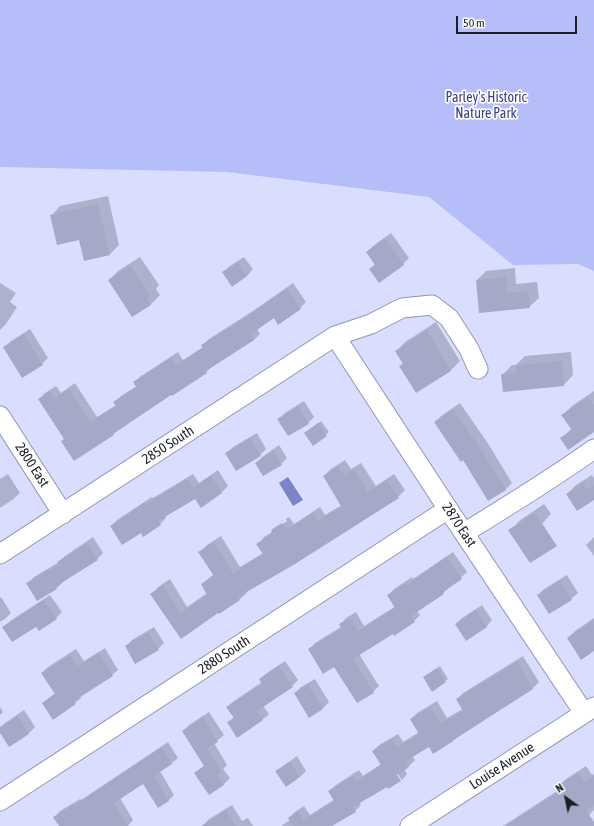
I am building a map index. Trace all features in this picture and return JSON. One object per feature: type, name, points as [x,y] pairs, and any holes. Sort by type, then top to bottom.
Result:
[{"type":"street","name":"2850 South","points":[[0,554],[335,336],[371,324],[402,308],[432,305],[449,318],[469,349],[478,369]]},
{"type":"street","name":"2870 East","points":[[335,336],[464,533],[589,710]]},
{"type":"street","name":"2800 East","points":[[0,416],[63,514]]},
{"type":"street","points":[[464,533],[594,449]]},
{"type":"street","name":"2880 South","points":[[0,801],[448,509]]},
{"type":"street","name":"Louise Avenue","points":[[410,826],[589,710]]},
{"type":"green space","name":"Parley's Historic Nature Park","points":[[0,0],[594,0],[594,271],[578,264],[513,265],[429,197],[227,172],[0,167]]},
{"type":"shaded area","points":[[288,477],[303,500],[293,506],[279,483]]},
{"type":"building","points":[[98,204],[110,255],[84,261],[79,240],[57,245],[50,215]]},
{"type":"building","points":[[385,238],[404,265],[379,283],[369,269],[375,265],[366,252]]},
{"type":"building","points":[[238,262],[247,276],[232,287],[222,272]]},
{"type":"building","points":[[130,265],[150,296],[147,298],[151,305],[132,317],[108,280]]},
{"type":"building","points":[[506,277],[507,293],[528,291],[530,308],[479,313],[476,280]]},
{"type":"building","points":[[287,289],[301,309],[278,325],[274,318],[251,334],[254,340],[74,461],[61,441],[64,439],[38,399],[50,391],[54,398],[69,389],[90,422],[116,406],[113,402],[136,387],[133,382],[171,358],[176,365],[203,348],[201,345],[256,311],[255,310]]},
{"type":"building","points":[[427,331],[451,371],[416,393],[399,366],[403,364],[395,351]]},
{"type":"building","points":[[24,334],[43,365],[22,378],[3,347]]},
{"type":"building","points":[[562,361],[564,386],[503,392],[501,374],[516,373],[515,365]]},
{"type":"building","points":[[588,397],[594,405],[594,432],[568,450],[560,438],[572,430],[561,415]]},
{"type":"building","points":[[298,406],[309,424],[288,436],[277,419]]},
{"type":"building","points":[[453,409],[483,452],[506,490],[488,501],[463,460],[461,462],[434,422]]},
{"type":"building","points":[[318,423],[327,436],[313,446],[304,433]]},
{"type":"building","points":[[250,438],[261,456],[236,471],[225,453]]},
{"type":"building","points":[[273,451],[282,465],[263,476],[255,463]]},
{"type":"building","points":[[338,466],[344,475],[354,469],[368,492],[387,480],[399,498],[295,564],[238,597],[240,600],[219,614],[218,613],[181,639],[150,594],[163,585],[180,613],[207,595],[201,584],[214,576],[198,552],[214,542],[233,573],[263,554],[256,544],[272,534],[271,530],[282,523],[287,530],[313,513],[318,521],[341,506],[323,476]]},
{"type":"building","points":[[211,476],[222,493],[201,508],[195,499],[158,521],[161,525],[143,537],[141,533],[122,545],[110,526],[145,502],[146,504],[187,479],[193,488]]},
{"type":"building","points":[[583,483],[587,490],[594,485],[594,500],[577,511],[566,494]]},
{"type":"building","points":[[535,513],[557,546],[530,563],[508,530]]},
{"type":"building","points":[[87,543],[98,560],[55,587],[57,589],[37,601],[26,583],[59,564],[57,562]]},
{"type":"building","points":[[446,557],[462,579],[443,592],[444,594],[411,616],[415,622],[394,636],[393,634],[353,659],[374,693],[357,703],[334,667],[323,674],[308,649],[341,628],[339,624],[350,618],[358,631],[395,608],[387,595],[406,583],[407,585]]},
{"type":"building","points":[[560,581],[572,600],[549,614],[537,595]]},
{"type":"building","points":[[44,600],[57,619],[39,631],[36,627],[12,642],[2,627]]},
{"type":"building","points":[[476,610],[487,627],[466,641],[455,624]]},
{"type":"building","points":[[594,620],[594,651],[581,660],[567,638]]},
{"type":"building","points":[[148,632],[159,650],[135,664],[125,646]]},
{"type":"building","points":[[99,653],[113,676],[74,701],[76,704],[53,720],[42,703],[55,694],[41,673],[70,655],[78,666]]},
{"type":"building","points":[[517,662],[533,689],[433,754],[429,747],[406,761],[409,767],[397,775],[401,781],[388,789],[387,787],[353,807],[356,812],[332,826],[293,826],[288,818],[298,811],[304,820],[334,801],[328,791],[353,776],[356,781],[381,765],[372,751],[392,739],[397,747],[419,734],[410,719],[430,707],[441,723],[463,711],[456,699]]},
{"type":"building","points":[[279,666],[293,687],[257,711],[263,720],[237,738],[227,722],[234,718],[226,707],[262,684],[259,679]]},
{"type":"building","points":[[437,668],[446,682],[432,692],[423,677]]},
{"type":"building","points":[[308,685],[323,709],[309,718],[294,693]]},
{"type":"building","points":[[18,716],[29,734],[9,747],[0,733],[0,727]]},
{"type":"building","points":[[203,717],[218,742],[207,748],[221,772],[217,774],[224,785],[209,795],[194,773],[204,766],[182,731]]},
{"type":"building","points":[[162,747],[172,764],[154,776],[169,801],[158,808],[143,784],[114,803],[128,826],[59,826],[53,817],[74,804],[75,805]]},
{"type":"building","points":[[290,762],[300,777],[286,787],[275,771]]},
{"type":"building","points":[[578,773],[584,782],[594,776],[594,805],[586,810],[594,822],[594,826],[505,826],[560,791],[557,786]]},
{"type":"building","points":[[226,810],[236,826],[201,826]]}]
